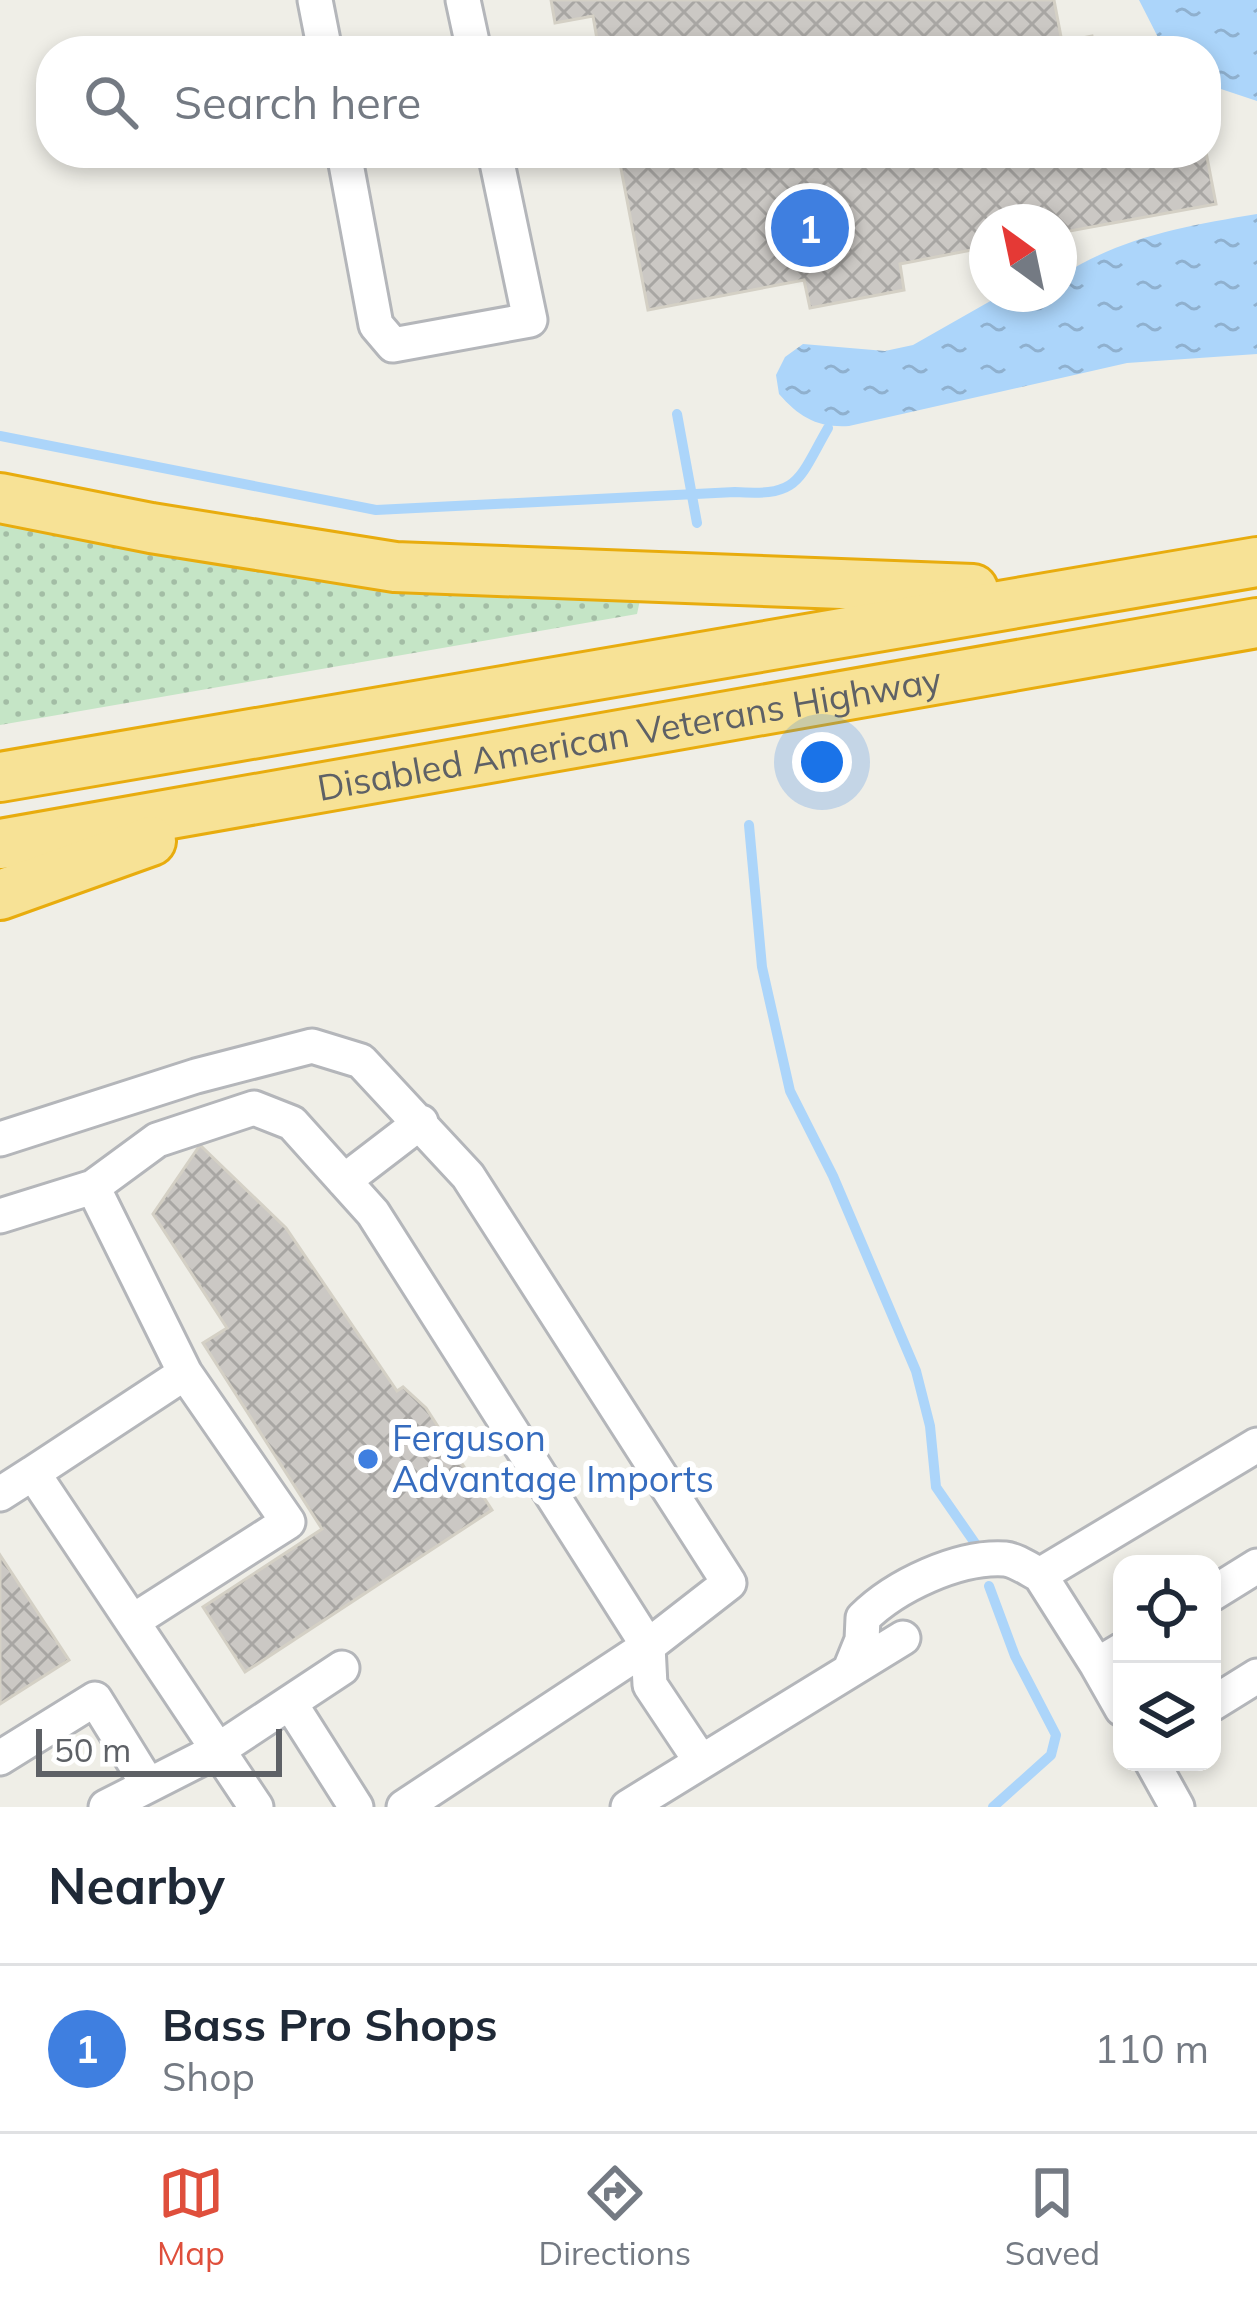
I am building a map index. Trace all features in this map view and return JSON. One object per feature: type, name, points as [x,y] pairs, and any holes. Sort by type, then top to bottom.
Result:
[{"type":"highway","points":[[0,498],[395,567],[1080,592]]},
{"type":"highway","name":"Disabled American Veterans Highway","points":[[0,777],[1257,562]]},
{"type":"highway","name":"Disabled American Veterans Highway","points":[[0,844],[1257,622]]},
{"type":"highway","points":[[0,895],[274,796]]},
{"type":"street","points":[[315,0],[322,36]]},
{"type":"street","points":[[463,0],[471,36]]},
{"type":"street","points":[[347,168],[376,325],[393,345],[530,320],[498,168]]},
{"type":"street","points":[[0,1139],[312,1046],[361,1061],[468,1176],[728,1583],[648,1646],[404,1807]]},
{"type":"street","points":[[0,1216],[93,1187],[158,1140],[254,1108],[292,1123],[373,1213],[648,1646],[650,1684],[700,1760]]},
{"type":"street","points":[[344,1181],[421,1122]]},
{"type":"street","points":[[93,1187],[185,1373],[288,1522],[133,1621]]},
{"type":"street","points":[[0,1495],[185,1373]]},
{"type":"street","points":[[1040,1575],[1257,1444]]},
{"type":"street","points":[[33,1473],[256,1807]]},
{"type":"street","points":[[851,1666],[862,1640],[863,1618],[883,1598],[946,1570],[1006,1559],[1040,1575],[1110,1657]]},
{"type":"street","points":[[1221,1588],[1257,1566]]},
{"type":"street","points":[[628,1807],[903,1638]]},
{"type":"street","points":[[106,1807],[218,1750],[342,1668]]},
{"type":"street","points":[[1221,1698],[1257,1676]]},
{"type":"street","points":[[0,1758],[95,1699],[147,1784]]},
{"type":"street","points":[[290,1703],[356,1807]]},
{"type":"street","points":[[1157,1771],[1178,1807]]},
{"type":"green space","points":[[0,520],[558,596],[640,600],[637,614],[0,725]]},
{"type":"water","points":[[1139,0],[1257,0],[1257,101],[1221,89],[1221,36],[1157,36]]},
{"type":"water","points":[[1257,214],[1257,354],[1127,363],[849,426],[810,419],[779,394],[776,375],[785,357],[803,344],[885,351],[913,345],[971,312],[1077,312],[1077,266],[1179,229]]},
{"type":"building","points":[[551,0],[1054,0],[1061,36],[596,36],[593,16],[555,23]]},
{"type":"building","points":[[621,168],[1209,168],[1216,204],[1077,230],[1077,204],[969,204],[969,251],[900,264],[904,290],[810,308],[804,280],[648,310]]},
{"type":"building","name":"Ferguson Advantage Imports","points":[[200,1145],[286,1228],[397,1391],[403,1387],[426,1408],[492,1510],[245,1672],[203,1607],[322,1529],[203,1343],[227,1328],[153,1214]]},
{"type":"building","points":[[0,1555],[69,1660],[0,1704]]},
{"type":"waterway","points":[[677,414],[697,523]]},
{"type":"waterway","points":[[0,436],[376,510],[773,491],[785,488],[803,472],[828,428]]},
{"type":"waterway","points":[[749,825],[762,967],[790,1091],[833,1176],[916,1371],[930,1426],[936,1487],[977,1546]]},
{"type":"waterway","points":[[989,1586],[1015,1656],[1056,1735],[1051,1755],[993,1807]]},
{"type":"place","name":"Bass Pro Shops","points":[[810,228]]},
{"type":"place","name":"Ferguson Advantage Imports","points":[[368,1459]]}]
